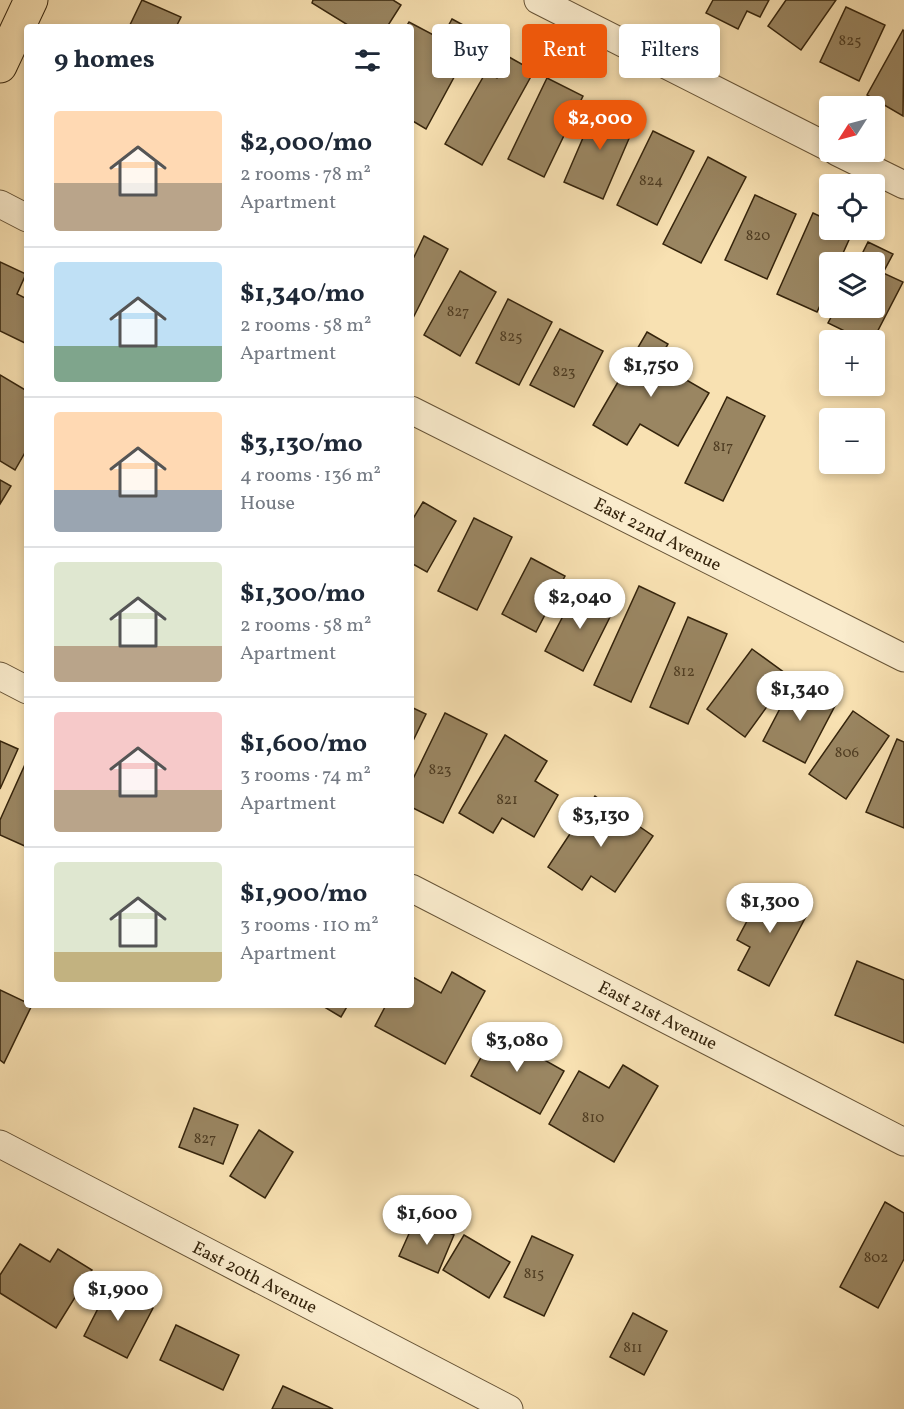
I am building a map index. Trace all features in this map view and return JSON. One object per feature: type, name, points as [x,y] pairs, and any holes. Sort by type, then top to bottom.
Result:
[{"type":"main road","points":[[0,66],[31,0]]},
{"type":"street","points":[[538,0],[819,141]]},
{"type":"street","points":[[857,162],[904,185]]},
{"type":"street","points":[[0,204],[24,216]]},
{"type":"street","name":"East 22nd Avenue","points":[[414,413],[904,658]]},
{"type":"street","points":[[0,676],[24,688]]},
{"type":"street","name":"East 21st Avenue","points":[[414,890],[904,1142]]},
{"type":"street","name":"East 20th Avenue","points":[[0,1144],[510,1409]]},
{"type":"building","points":[[142,0],[181,17],[178,24],[130,24]]},
{"type":"building","points":[[313,0],[393,0],[401,5],[389,24],[346,24],[312,3]]},
{"type":"building","points":[[713,0],[769,0],[760,17],[747,11],[738,29],[706,13]]},
{"type":"building","points":[[786,0],[836,0],[801,50],[768,26]]},
{"type":"building","points":[[846,7],[885,25],[859,81],[820,62]]},
{"type":"building","points":[[452,19],[461,24],[449,24]]},
{"type":"building","points":[[414,25],[432,34],[432,78],[454,78],[426,129],[414,122]]},
{"type":"building","points":[[903,30],[903,116],[885,106],[885,96],[867,95]]},
{"type":"building","points":[[510,58],[522,64],[522,78],[530,78],[482,165],[445,144],[483,78],[510,78]]},
{"type":"building","points":[[547,78],[583,96],[544,177],[508,159]]},
{"type":"building","points":[[598,103],[637,120],[603,199],[564,182]]},
{"type":"building","points":[[653,131],[694,151],[657,225],[617,205]]},
{"type":"building","points":[[708,157],[746,177],[701,263],[663,244]]},
{"type":"building","points":[[755,195],[796,214],[767,279],[725,260]]},
{"type":"building","points":[[813,213],[819,216],[819,240],[849,240],[844,252],[819,252],[819,308],[817,312],[777,294]]},
{"type":"building","points":[[424,236],[448,249],[414,316],[414,257]]},
{"type":"building","points":[[868,242],[893,254],[885,269],[885,252],[863,252]]},
{"type":"building","points":[[0,262],[24,273],[17,294],[24,298],[24,343],[0,331]]},
{"type":"building","points":[[460,271],[496,292],[460,356],[424,335]]},
{"type":"building","points":[[885,274],[903,282],[885,317]]},
{"type":"building","points":[[508,299],[552,322],[519,385],[476,363]]},
{"type":"building","points":[[831,318],[884,318],[878,330],[842,330],[828,323]]},
{"type":"building","points":[[560,329],[603,351],[574,407],[530,385]]},
{"type":"building","points":[[647,332],[668,344],[657,363],[709,393],[678,446],[640,424],[627,445],[593,425]]},
{"type":"building","points":[[0,375],[24,389],[24,454],[15,470],[0,461]]},
{"type":"building","points":[[727,397],[765,416],[723,501],[685,483]]},
{"type":"building","points":[[0,480],[11,486],[0,504]]},
{"type":"building","points":[[423,502],[456,521],[427,572],[414,565],[414,517]]},
{"type":"building","points":[[474,518],[512,537],[477,610],[438,591]]},
{"type":"building","points":[[531,558],[565,576],[536,632],[502,614]]},
{"type":"building","points":[[639,586],[675,603],[631,702],[594,685]]},
{"type":"building","points":[[577,589],[614,609],[583,671],[545,651]]},
{"type":"building","points":[[688,617],[727,634],[688,724],[650,707]]},
{"type":"building","points":[[752,649],[789,676],[745,737],[707,709]]},
{"type":"building","points":[[795,680],[837,702],[805,763],[763,741]]},
{"type":"building","points":[[414,708],[426,714],[414,739]]},
{"type":"building","points":[[853,711],[889,736],[846,799],[809,774]]},
{"type":"building","points":[[445,713],[487,734],[443,823],[414,808],[414,777]]},
{"type":"building","points":[[505,735],[547,761],[535,781],[558,795],[534,837],[502,818],[493,833],[459,813]]},
{"type":"building","points":[[897,739],[904,742],[904,828],[866,812]]},
{"type":"building","points":[[0,741],[18,749],[0,789]]},
{"type":"building","points":[[24,767],[24,846],[0,835],[0,820]]},
{"type":"building","points":[[595,796],[653,836],[615,892],[591,876],[582,890],[548,867]]},
{"type":"building","points":[[766,885],[810,909],[769,986],[738,970],[750,947],[737,940]]},
{"type":"building","points":[[857,961],[904,980],[904,1043],[835,1015]]},
{"type":"building","points":[[452,972],[485,991],[445,1064],[375,1026],[384,1008],[414,1008],[414,978],[441,993]]},
{"type":"building","points":[[0,990],[24,1001],[24,1008],[31,1008],[4,1063],[0,1060]]},
{"type":"building","points":[[326,1008],[346,1008],[341,1017]]},
{"type":"building","points":[[495,1032],[564,1071],[540,1114],[471,1076]]},
{"type":"building","points":[[623,1065],[658,1086],[614,1162],[549,1124],[579,1071],[609,1088]]},
{"type":"building","points":[[194,1108],[238,1125],[223,1164],[179,1147]]},
{"type":"building","points":[[259,1130],[293,1152],[265,1198],[230,1176]]},
{"type":"building","points":[[885,1202],[904,1213],[904,1259],[878,1308],[840,1287]]},
{"type":"building","points":[[416,1218],[454,1235],[438,1273],[399,1256]]},
{"type":"building","points":[[464,1235],[510,1262],[489,1298],[443,1270]]},
{"type":"building","points":[[532,1236],[573,1255],[544,1316],[504,1297]]},
{"type":"building","points":[[20,1244],[50,1262],[58,1249],[92,1270],[56,1328],[0,1293],[0,1275]]},
{"type":"building","points":[[110,1285],[153,1308],[127,1358],[84,1336]]},
{"type":"building","points":[[633,1313],[667,1331],[644,1375],[610,1357]]},
{"type":"building","points":[[176,1325],[239,1355],[223,1390],[160,1360]]},
{"type":"building","points":[[283,1386],[333,1409],[272,1409]]}]
